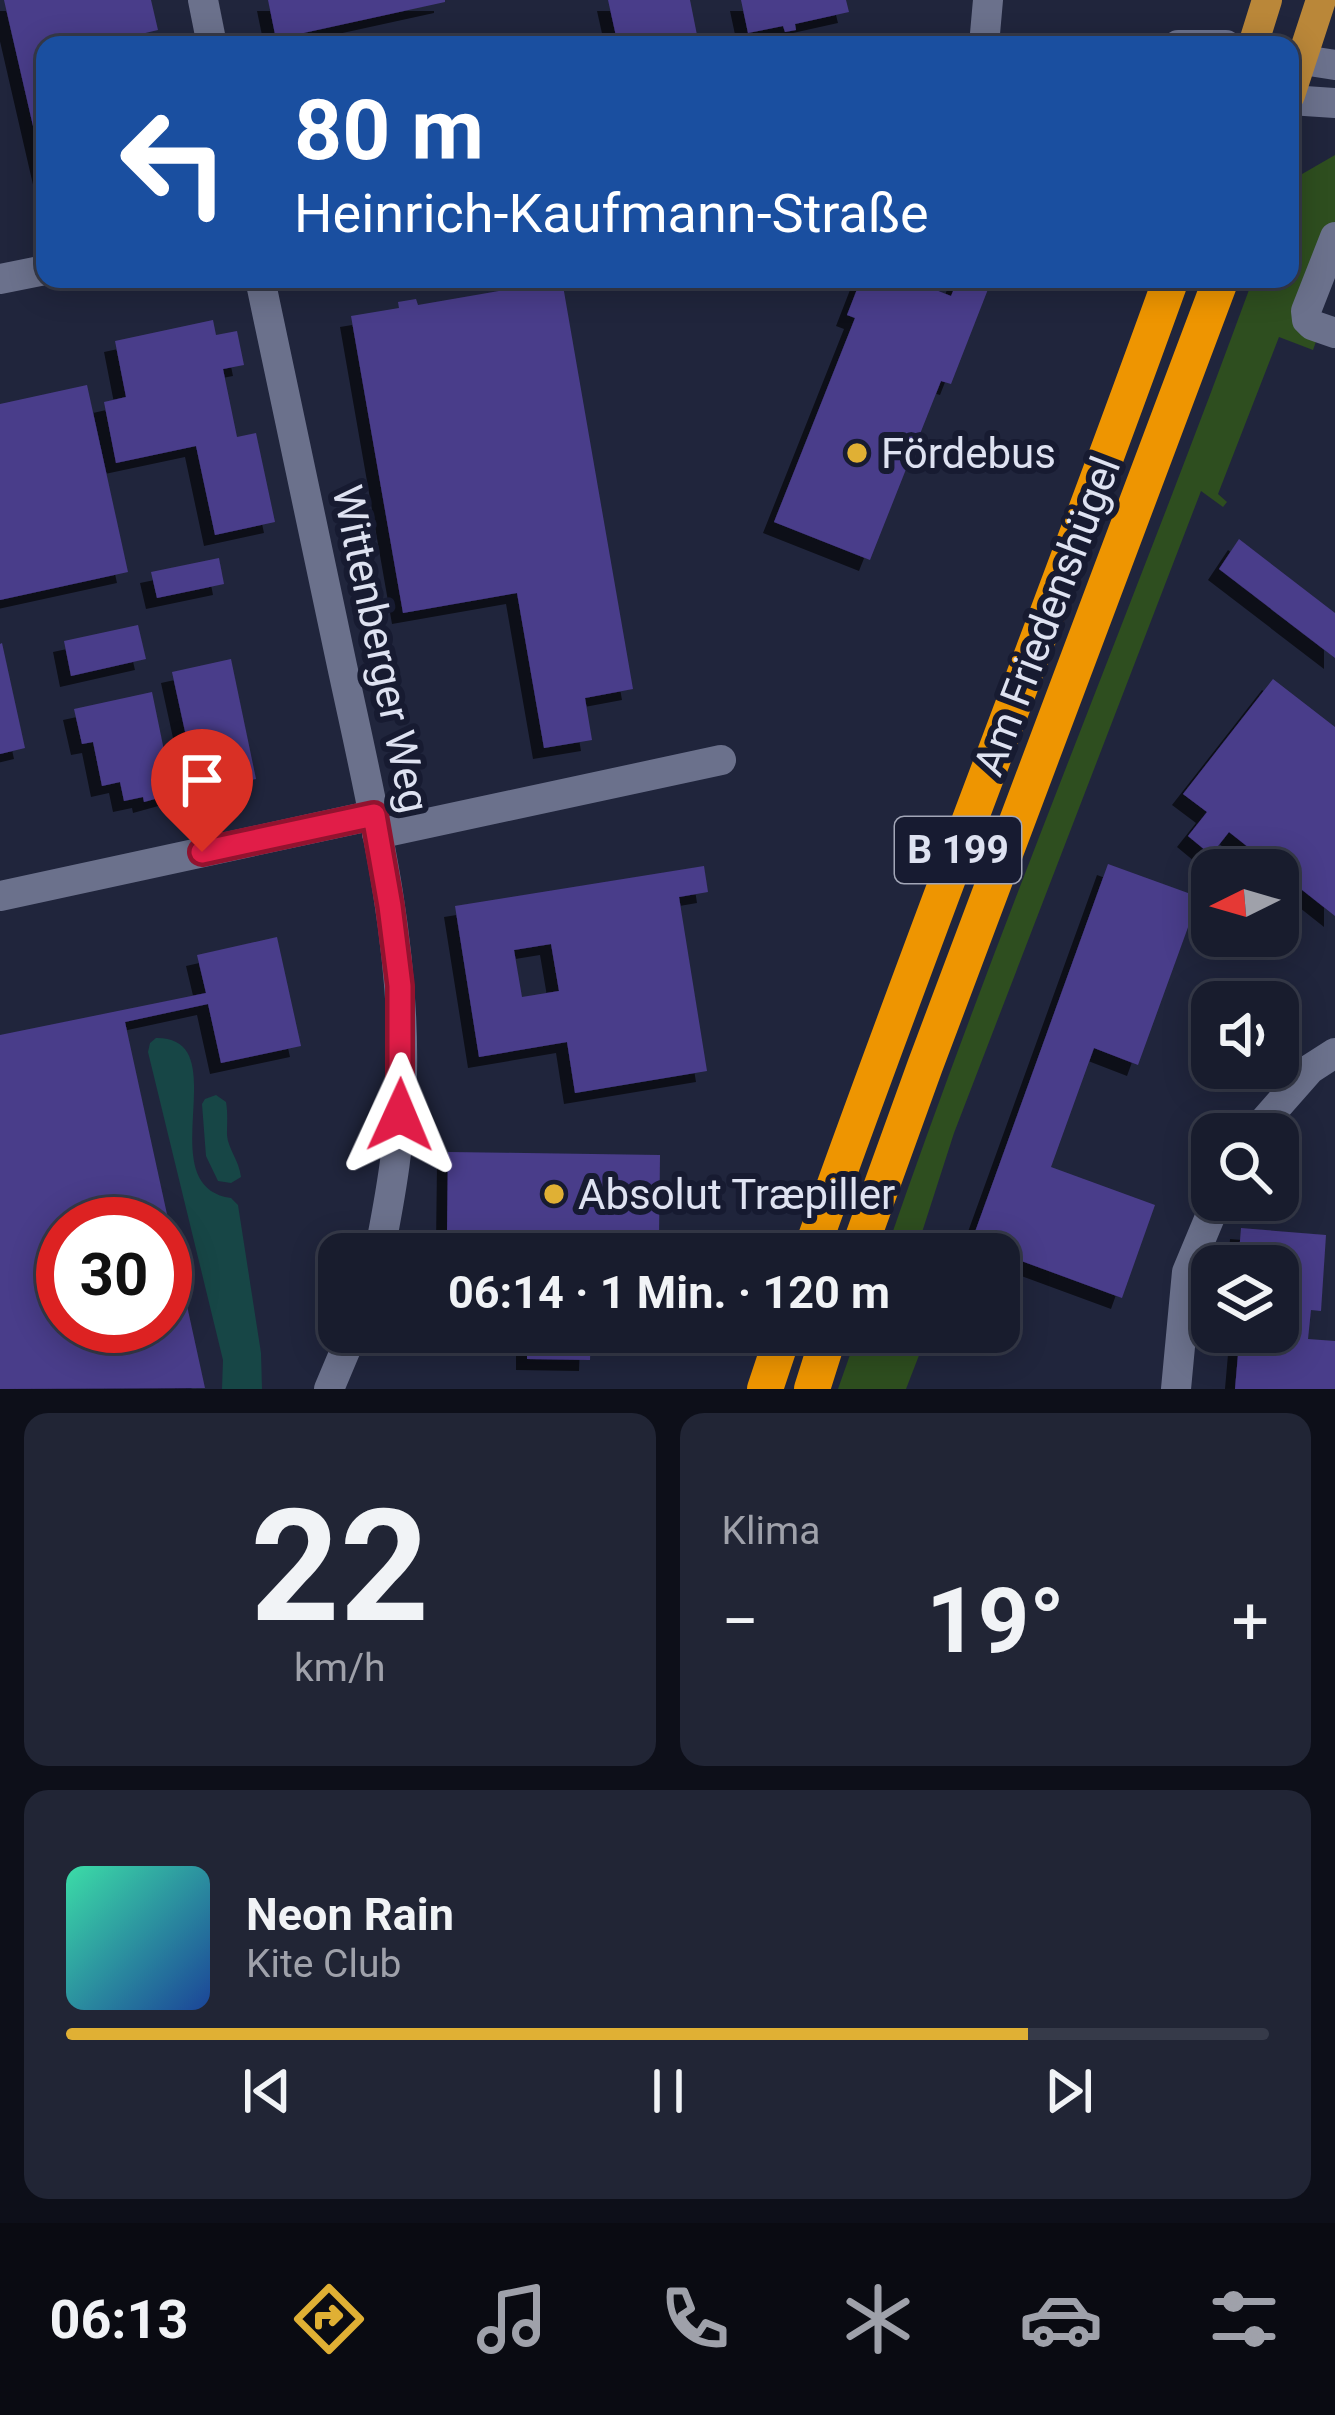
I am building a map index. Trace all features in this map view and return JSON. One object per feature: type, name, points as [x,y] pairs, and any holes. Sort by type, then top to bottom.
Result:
[{"type":"highway","name":"Am Friedenshügel","points":[[818,1233],[1168,288]]},
{"type":"highway","name":"Am Friedenshügel","points":[[865,1233],[1218,288]]},
{"type":"highway","points":[[765,1389],[777,1353]]},
{"type":"highway","points":[[812,1389],[823,1353]]},
{"type":"main road","points":[[1256,36],[1267,0]]},
{"type":"main road","points":[[1299,53],[1322,0]]},
{"type":"street","points":[[203,0],[210,36]]},
{"type":"street","points":[[986,36],[988,0]]},
{"type":"street","points":[[1322,0],[1335,10]]},
{"type":"street","points":[[1299,60],[1335,65]]},
{"type":"street","points":[[1299,99],[1335,103]]},
{"type":"street","points":[[1335,237],[1306,311],[1312,325],[1335,333]]},
{"type":"street","points":[[0,279],[36,272]]},
{"type":"street","name":"Wittenberger Weg","points":[[262,288],[390,906],[400,986],[402,1070],[395,1173],[383,1233]]},
{"type":"street","points":[[0,896],[722,760]]},
{"type":"street","points":[[1271,1113],[1310,1069],[1335,1053]]},
{"type":"street","points":[[1176,1389],[1187,1272],[1208,1221]]},
{"type":"street","points":[[329,1389],[344,1353]]},
{"type":"green space","points":[[1335,155],[1335,221],[1324,256],[1319,333],[1313,350],[1279,337],[1218,494],[1227,502],[1223,507],[1201,491],[954,1133],[922,1233],[893,1233],[973,1009],[1250,288],[1299,288],[1299,176]]},
{"type":"green space","points":[[851,1353],[920,1353],[906,1389],[838,1389]]},
{"type":"shaded area","points":[[156,1038],[180,1044],[191,1061],[196,1168],[207,1188],[238,1205],[261,1353],[262,1389],[222,1389],[223,1360],[192,1233],[192,1197],[183,1197],[148,1052]]},
{"type":"shaded area","points":[[216,1095],[226,1102],[228,1140],[241,1177],[231,1183],[218,1181],[206,1156],[202,1104]]},
{"type":"building","points":[[4,0],[151,0],[158,30],[133,36],[36,36],[36,139]]},
{"type":"building","points":[[268,0],[445,0],[290,36],[275,36]]},
{"type":"building","points":[[608,0],[690,0],[697,36],[616,36]]},
{"type":"building","points":[[741,0],[846,0],[849,12],[795,24],[796,30],[785,32],[783,26],[748,33]]},
{"type":"building","points":[[516,288],[563,288],[633,689],[585,698],[592,740],[544,748],[517,593],[403,613],[351,316],[399,308],[398,302],[416,299],[418,305]]},
{"type":"building","name":"Fördebus","points":[[858,288],[931,288],[951,296],[954,288],[988,288],[951,384],[941,381],[870,560],[774,522],[855,318],[847,315]]},
{"type":"building","points":[[213,320],[216,335],[237,331],[244,365],[223,369],[237,437],[256,433],[275,522],[215,535],[196,446],[116,463],[104,402],[126,397],[115,341]]},
{"type":"building","points":[[87,385],[128,572],[0,600],[0,404]]},
{"type":"building","points":[[1239,539],[1335,613],[1335,658],[1219,569]]},
{"type":"building","points":[[219,558],[224,584],[157,598],[151,572]]},
{"type":"building","points":[[138,625],[146,659],[71,676],[64,641]]},
{"type":"building","points":[[0,644],[25,748],[0,754]]},
{"type":"building","points":[[231,659],[256,779],[198,791],[172,672]]},
{"type":"building","points":[[1273,679],[1335,727],[1335,916],[1299,887],[1299,849],[1250,849],[1229,832],[1216,849],[1204,849],[1188,836],[1207,812],[1183,794]]},
{"type":"building","points":[[152,692],[173,794],[144,802],[143,797],[124,801],[120,782],[102,786],[93,742],[82,744],[74,709]]},
{"type":"building","points":[[1108,864],[1191,894],[1191,919],[1138,1065],[1094,1048],[1051,1167],[1155,1205],[1122,1298],[1020,1260],[1020,1233],[975,1233]]},
{"type":"building","points":[[704,866],[708,892],[679,897],[707,1071],[575,1093],[567,1042],[479,1057],[455,906]],"holes":[[[551,944],[559,991],[522,997],[514,950]]]},
{"type":"building","points":[[277,937],[301,1046],[221,1063],[208,1004],[125,1022],[163,1197],[36,1197],[36,1353],[192,1353],[192,1329],[205,1388],[0,1389],[0,1035],[206,993],[197,955]]},
{"type":"building","name":"Absolut Træpiller","points":[[448,1152],[660,1155],[659,1233],[447,1233]]},
{"type":"building","points":[[1241,1228],[1326,1235],[1321,1311],[1311,1310],[1308,1339],[1335,1341],[1335,1389],[1235,1389],[1238,1353],[1299,1353],[1299,1245],[1240,1245]]},
{"type":"building","points":[[527,1353],[590,1353],[590,1360],[527,1359]]},
{"type":"place","name":"Fördebus","points":[[857,453]]},
{"type":"place","name":"Absolut Træpiller","points":[[554,1194]]},
{"type":"route","points":[[202,852],[374,815],[400,986],[400,1115]]}]
